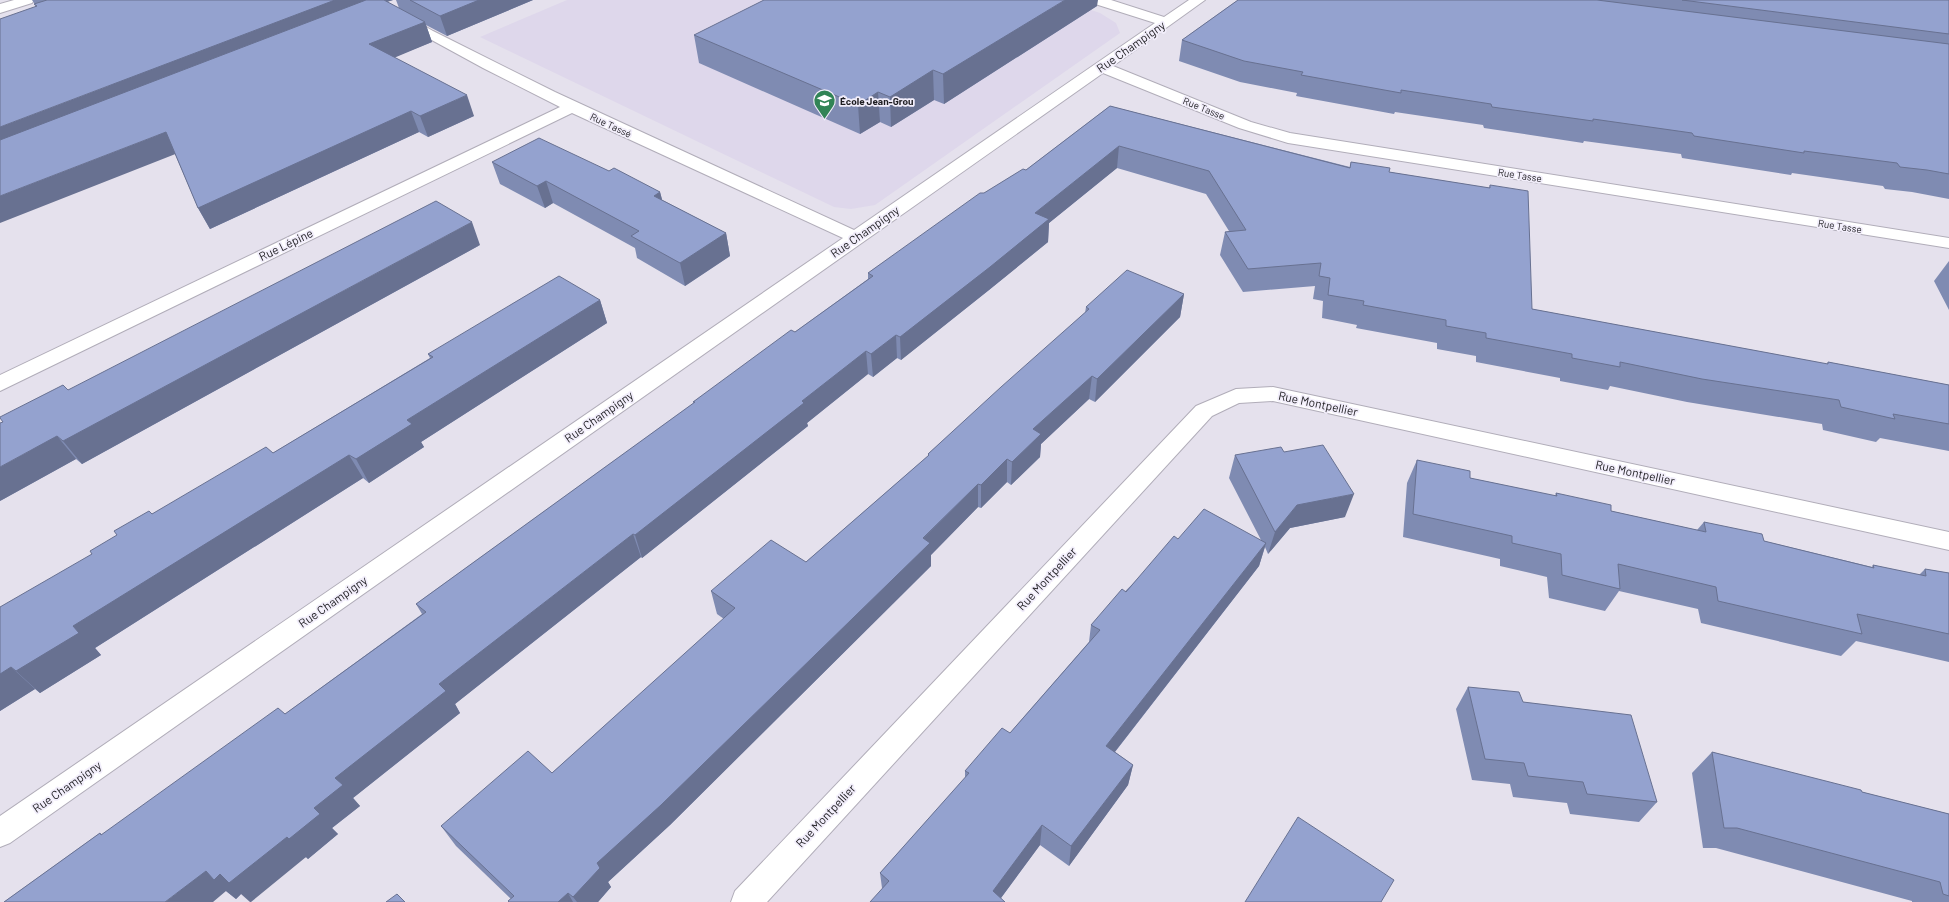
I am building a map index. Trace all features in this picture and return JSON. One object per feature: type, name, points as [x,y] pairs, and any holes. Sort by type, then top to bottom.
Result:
[{"type":"street","points":[[0,9],[27,0]]},
{"type":"street","name":"Rue Tassé","points":[[369,0],[465,54],[571,107],[858,238]]},
{"type":"street","points":[[1097,0],[1166,22]]},
{"type":"street","name":"Rue Champigny","points":[[0,833],[858,238],[1198,0]]},
{"type":"street","points":[[370,15],[403,2]]},
{"type":"street","name":"Rue Tasse","points":[[1102,68],[1245,125],[1288,138],[1949,243]]},
{"type":"street","name":"Rue Lépine","points":[[0,384],[571,107]]},
{"type":"street","name":"Rue Montpellier","points":[[746,902],[1204,411],[1236,396],[1273,394],[1949,541]]},
{"type":"shaded area","name":"École Jean-Grou","points":[[567,0],[1061,0],[1100,13],[1116,23],[1120,33],[875,205],[851,209],[834,207],[480,37]]},
{"type":"building","points":[[47,0],[335,0],[0,127],[0,19],[37,6],[34,4]]},
{"type":"building","points":[[366,0],[384,0],[425,22],[369,44],[467,95],[420,116],[411,111],[198,208],[166,132],[0,196],[0,140]]},
{"type":"building","points":[[410,0],[479,0],[440,16]]},
{"type":"building","points":[[764,0],[1065,0],[943,74],[933,70],[890,97],[878,92],[858,105],[694,35]]},
{"type":"building","points":[[1238,0],[1597,0],[1949,44],[1949,174],[1900,167],[1897,163],[1804,151],[1804,153],[1694,136],[1692,133],[1492,107],[1491,104],[1401,90],[1401,93],[1301,75],[1303,72],[1244,61],[1182,40]]},
{"type":"building","points":[[1682,0],[1949,0],[1949,34]]},
{"type":"building","points":[[1110,106],[1350,168],[1351,162],[1390,168],[1389,172],[1490,188],[1490,185],[1528,191],[1532,309],[1949,385],[1949,424],[1893,414],[1895,419],[1841,407],[1839,400],[1702,379],[1620,362],[1620,367],[1572,358],[1572,354],[1486,338],[1486,333],[1446,326],[1446,320],[1363,305],[1364,301],[1328,295],[1330,278],[1319,276],[1321,263],[1248,269],[1225,232],[1246,230],[1209,171],[1119,146],[1035,213],[1049,219],[990,267],[900,337],[896,335],[871,354],[866,351],[802,401],[804,403],[635,535],[633,534],[439,684],[446,691],[335,778],[343,785],[314,808],[320,814],[289,839],[287,837],[229,883],[220,874],[214,880],[206,871],[165,902],[4,902],[100,833],[101,835],[278,708],[285,714],[426,612],[416,604],[695,402],[693,402],[791,330],[795,332],[873,276],[868,273],[980,193],[984,193],[1023,169],[1026,170]]},
{"type":"building","points":[[539,138],[609,171],[614,168],[660,192],[654,196],[726,233],[680,263],[631,236],[639,231],[546,181],[537,186],[492,162]]},
{"type":"building","points":[[436,201],[472,222],[63,441],[57,436],[0,467],[0,423],[3,422],[0,417],[63,385],[68,390]]},
{"type":"building","points":[[1127,270],[1184,294],[1097,379],[1092,376],[1033,429],[1041,434],[1012,462],[1007,459],[981,485],[978,484],[923,538],[930,543],[661,805],[597,863],[600,868],[573,897],[568,893],[558,902],[509,902],[508,901],[514,896],[441,826],[528,751],[552,773],[735,608],[711,591],[771,540],[806,562],[929,455],[928,454],[1001,387],[1089,309],[1086,307]]},
{"type":"building","points":[[559,276],[600,300],[407,420],[412,424],[356,459],[349,455],[73,626],[79,633],[16,671],[11,667],[0,674],[0,607],[92,554],[90,551],[117,535],[114,531],[149,511],[152,514],[266,447],[273,453],[433,357],[428,354]]},
{"type":"building","points":[[1323,445],[1354,494],[1297,505],[1275,532],[1235,455],[1281,447],[1284,452]]},
{"type":"building","points":[[1417,460],[1470,471],[1470,478],[1557,496],[1556,493],[1611,505],[1611,511],[1706,532],[1704,522],[1762,534],[1764,541],[1874,568],[1873,565],[1926,576],[1925,569],[1949,573],[1949,634],[1857,614],[1862,634],[1718,601],[1716,587],[1618,564],[1620,589],[1562,575],[1561,554],[1512,543],[1512,536],[1413,514]]},
{"type":"building","points":[[1204,509],[1266,543],[1106,746],[1133,765],[1071,846],[1042,825],[993,891],[1005,902],[870,902],[889,881],[880,873],[969,773],[965,771],[1002,728],[1010,733],[1100,630],[1091,625],[1122,589],[1126,592],[1174,536],[1178,539]]},
{"type":"building","points":[[1468,687],[1519,692],[1523,702],[1631,715],[1657,802],[1587,794],[1583,782],[1528,776],[1524,763],[1485,759]]},
{"type":"building","points":[[1712,752],[1949,814],[1949,896],[1943,894],[1940,882],[1737,828],[1724,828]]},
{"type":"building","points":[[1298,817],[1394,880],[1381,902],[1245,902]]},
{"type":"building","points":[[397,894],[405,902],[386,902]]},
{"type":"place","name":"École Jean-Grou","points":[[825,120]]}]
